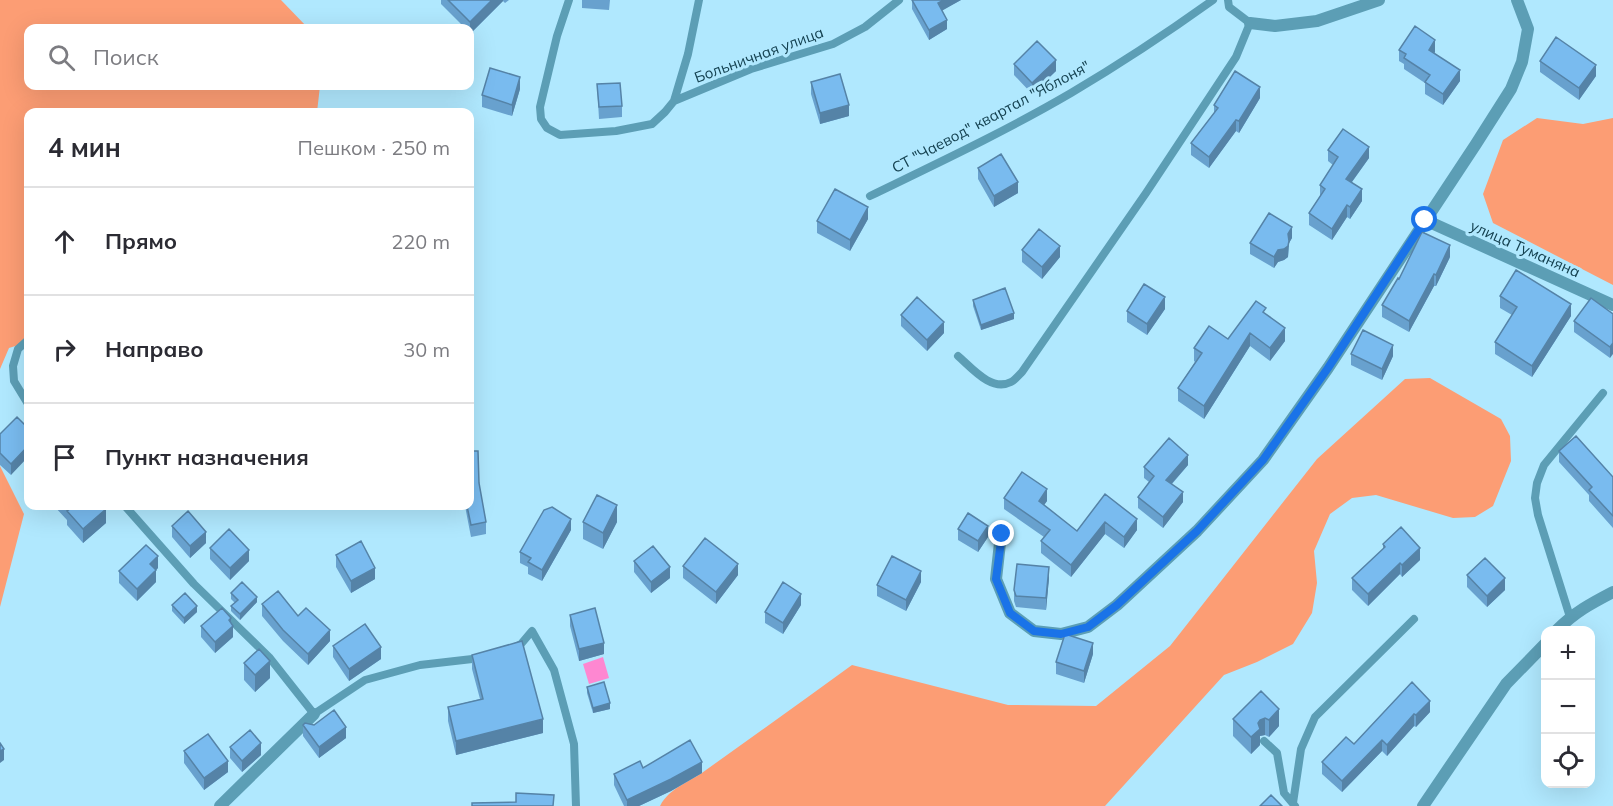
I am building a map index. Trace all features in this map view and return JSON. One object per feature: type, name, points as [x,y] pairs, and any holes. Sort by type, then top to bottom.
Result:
[{"type":"street","points":[[1250,23],[1275,26],[1317,21],[1379,0]]},
{"type":"street","points":[[1002,534],[996,579],[1010,613],[1034,631],[1061,634],[1088,627],[1117,605],[1197,531],[1263,460],[1334,358],[1511,89],[1522,62],[1528,29],[1517,0]]},
{"type":"street","name":"улица Туманяна","points":[[1425,220],[1613,305]]},
{"type":"street","points":[[1561,626],[1586,605],[1613,592]]},
{"type":"street","points":[[1424,806],[1506,684],[1541,647]]},
{"type":"street","points":[[220,806],[314,714]]},
{"type":"lane","name":"Больничная улица","points":[[569,0],[557,36],[540,107],[541,119],[547,128],[560,135],[616,131],[651,124],[674,101],[751,69],[833,44],[865,27],[899,0]]},
{"type":"lane","points":[[674,101],[688,54],[699,0]]},
{"type":"lane","name":"СТ \"Чаевод\" квартал \"Яблоня\"","points":[[870,196],[1071,93],[1214,0]]},
{"type":"lane","points":[[958,356],[989,382],[1001,385],[1013,382],[1022,372],[1236,57],[1250,23],[1229,7],[1228,0]]},
{"type":"lane","points":[[24,344],[18,349],[13,366],[14,381],[24,397]]},
{"type":"lane","points":[[1570,618],[1538,515],[1535,498],[1537,483],[1544,465],[1603,393]]},
{"type":"lane","points":[[129,510],[194,584],[269,657],[314,714],[365,680],[420,665],[491,657]]},
{"type":"lane","points":[[1294,804],[1301,749],[1315,717],[1414,619]]},
{"type":"lane","points":[[501,653],[521,644],[532,631],[554,670],[574,744],[576,806]]},
{"type":"lane","points":[[1264,741],[1277,753],[1284,793],[1294,804]]},
{"type":"shaded area","points":[[0,0],[281,0],[304,24],[24,24],[24,90],[320,90],[317,108],[24,108],[24,343],[9,348],[0,369]]},
{"type":"shaded area","points":[[1537,118],[1583,124],[1613,118],[1613,285],[1493,223],[1483,194],[1503,140]]},
{"type":"shaded area","points":[[1430,378],[1501,419],[1510,436],[1511,461],[1493,506],[1475,517],[1453,518],[1376,495],[1352,498],[1330,514],[1314,551],[1317,583],[1312,613],[1293,644],[1224,675],[1105,806],[660,806],[675,789],[706,770],[852,665],[1008,705],[1096,706],[1170,646],[1317,459],[1405,379]]},
{"type":"shaded area","points":[[0,466],[24,514],[0,607]]},
{"type":"shaded area","points":[[603,657],[609,678],[589,684],[583,664]]},
{"type":"building","points":[[448,0],[492,0],[470,22]]},
{"type":"building","points":[[912,0],[944,0],[938,3],[947,20],[929,30]]},
{"type":"building","points":[[1415,26],[1435,40],[1429,50],[1460,70],[1443,94],[1425,82],[1430,75],[1404,58],[1406,54],[1399,50]]},
{"type":"building","points":[[1556,37],[1596,65],[1579,88],[1540,61]]},
{"type":"building","points":[[1037,41],[1056,60],[1032,83],[1014,64]]},
{"type":"building","points":[[490,68],[520,77],[512,105],[482,95]]},
{"type":"building","points":[[1235,71],[1260,87],[1239,121],[1236,120],[1209,157],[1191,143],[1218,108],[1214,105]]},
{"type":"building","points":[[840,74],[849,105],[820,113],[811,82]]},
{"type":"building","points":[[620,83],[622,106],[599,107],[597,84]]},
{"type":"building","points":[[1343,129],[1369,147],[1346,179],[1362,189],[1350,207],[1347,205],[1332,229],[1309,213],[1325,189],[1320,185],[1338,157],[1328,150]]},
{"type":"building","points":[[1001,154],[1018,182],[994,196],[978,168]]},
{"type":"building","points":[[835,189],[868,207],[850,240],[817,221]]},
{"type":"building","points":[[1269,213],[1292,227],[1288,234],[1288,246],[1278,250],[1274,257],[1250,243]]},
{"type":"building","points":[[1039,229],[1060,246],[1042,267],[1022,250]]},
{"type":"building","points":[[1422,232],[1450,245],[1436,275],[1434,274],[1409,321],[1382,305],[1399,279]]},
{"type":"building","points":[[1516,270],[1571,304],[1532,366],[1495,342],[1517,307],[1500,296]]},
{"type":"building","points":[[1144,284],[1165,297],[1147,324],[1127,311]]},
{"type":"building","points":[[1005,288],[1014,313],[981,325],[973,300]]},
{"type":"building","points":[[917,297],[944,322],[927,340],[901,315]]},
{"type":"building","points":[[1591,298],[1613,314],[1613,343],[1610,347],[1574,321]]},
{"type":"building","points":[[1256,301],[1266,308],[1263,312],[1285,328],[1270,348],[1250,333],[1204,406],[1178,388],[1202,353],[1194,348],[1209,326],[1228,339]]},
{"type":"building","points":[[1363,330],[1393,345],[1382,369],[1351,354]]},
{"type":"building","points":[[17,417],[24,424],[24,450],[11,464],[0,453],[0,434]]},
{"type":"building","points":[[1576,436],[1613,477],[1613,516],[1589,490],[1592,487],[1559,451]]},
{"type":"building","points":[[1169,438],[1188,455],[1166,480],[1183,492],[1163,517],[1138,497],[1154,476],[1144,467]]},
{"type":"building","points":[[474,451],[478,451],[479,483],[486,522],[471,525],[468,510],[474,510]]},
{"type":"building","points":[[1022,472],[1047,489],[1039,501],[1077,531],[1105,494],[1137,519],[1124,537],[1105,522],[1071,565],[1041,541],[1050,530],[1004,498]]},
{"type":"building","points":[[597,495],[617,505],[603,533],[583,522]]},
{"type":"building","points":[[552,507],[571,519],[542,570],[528,562],[531,558],[520,552],[544,510]]},
{"type":"building","points":[[68,510],[105,510],[83,529],[67,511]]},
{"type":"building","points":[[188,511],[206,532],[190,546],[172,526]]},
{"type":"building","points":[[968,513],[988,526],[978,541],[958,529]]},
{"type":"building","points":[[1401,527],[1420,548],[1402,565],[1400,563],[1368,594],[1352,578],[1385,547],[1383,544]]},
{"type":"building","points":[[229,529],[249,550],[230,568],[210,548]]},
{"type":"building","points":[[705,538],[738,564],[716,592],[683,566]]},
{"type":"building","points":[[361,541],[375,568],[351,581],[336,555]]},
{"type":"building","points":[[146,545],[158,556],[150,564],[156,570],[137,589],[119,571]]},
{"type":"building","points":[[653,546],[670,567],[651,582],[634,561]]},
{"type":"building","points":[[892,556],[921,571],[906,600],[877,585]]},
{"type":"building","points":[[1485,558],[1505,578],[1487,596],[1467,575]]},
{"type":"building","points":[[1017,564],[1049,567],[1046,598],[1016,596],[1014,590]]},
{"type":"building","points":[[242,582],[257,597],[240,614],[231,606],[238,600],[231,593]]},
{"type":"building","points":[[783,582],[801,594],[783,623],[765,612]]},
{"type":"building","points":[[278,591],[298,616],[306,608],[330,630],[308,654],[283,630],[262,604]]},
{"type":"building","points":[[185,593],[197,606],[184,618],[172,605]]},
{"type":"building","points":[[222,608],[231,618],[229,620],[233,626],[215,642],[201,626]]},
{"type":"building","points":[[595,608],[604,643],[579,649],[570,615]]},
{"type":"building","points":[[365,624],[381,647],[349,669],[333,646]]},
{"type":"building","points":[[1065,634],[1093,643],[1084,671],[1056,662]]},
{"type":"building","points":[[522,641],[543,719],[456,741],[448,707],[483,699],[472,655]]},
{"type":"building","points":[[259,649],[270,661],[255,675],[244,663]]},
{"type":"building","points":[[604,682],[610,703],[593,708],[587,687]]},
{"type":"building","points":[[1412,682],[1430,701],[1416,715],[1414,714],[1387,745],[1382,740],[1342,781],[1322,762],[1346,737],[1354,744]]},
{"type":"building","points":[[1261,691],[1279,709],[1269,720],[1265,718],[1260,720],[1258,723],[1260,729],[1251,737],[1233,719]]},
{"type":"building","points":[[334,710],[346,727],[319,747],[303,725],[305,723],[314,725]]},
{"type":"building","points":[[250,730],[261,743],[242,761],[230,747]]},
{"type":"building","points":[[208,734],[228,761],[204,778],[184,751]]},
{"type":"building","points":[[690,740],[702,762],[627,800],[614,774],[640,761],[643,768]]},
{"type":"building","points":[[516,793],[554,795],[553,806],[472,806],[472,803],[516,802]]},
{"type":"building","points":[[1271,795],[1282,806],[1260,806]]},
{"type":"route","points":[[1002,534],[996,579],[1010,613],[1034,631],[1061,634],[1088,627],[1117,605],[1197,531],[1263,460],[1328,368],[1425,220]]}]
